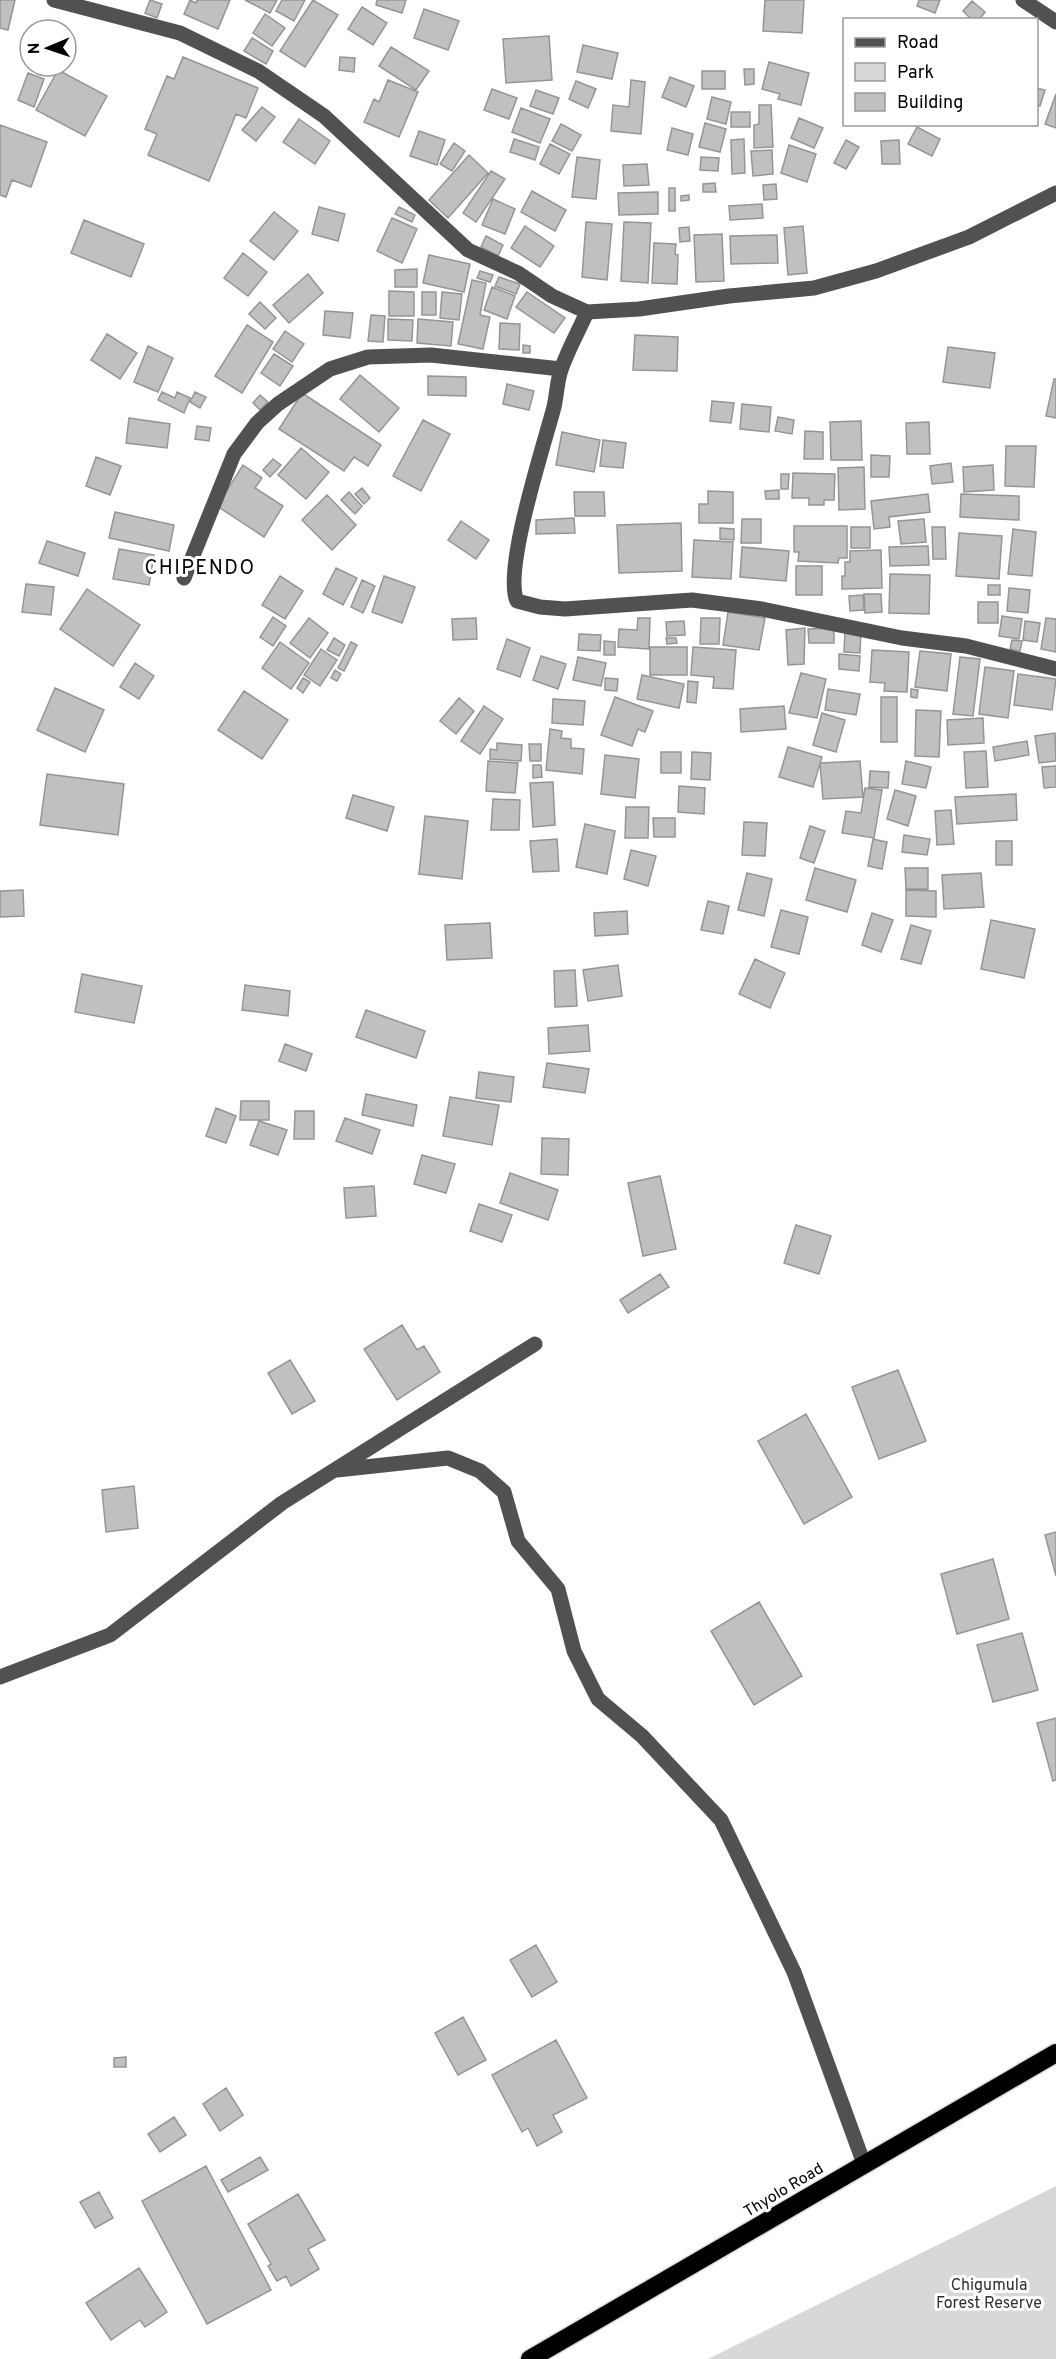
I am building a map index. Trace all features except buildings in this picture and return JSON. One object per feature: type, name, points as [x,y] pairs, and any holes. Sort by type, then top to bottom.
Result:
[{"type":"highway","name":"Thyolo Road","points":[[530,2359],[1056,2053]]},
{"type":"street","points":[[54,0],[180,33],[258,72],[324,116],[468,250],[518,273],[552,296],[587,312],[639,309],[729,296],[814,288],[876,271],[969,237],[1056,193]]},
{"type":"street","points":[[1023,0],[1056,22]]},
{"type":"street","points":[[587,312],[561,369],[555,404],[521,529],[513,581],[513,592],[517,600],[540,607],[565,609],[692,600],[762,609],[902,638],[966,646],[1056,669]]},
{"type":"street","points":[[184,578],[234,454],[257,423],[278,404],[330,369],[368,357],[431,355],[561,369]]},
{"type":"street","points":[[0,1677],[110,1635],[282,1503],[535,1344]]},
{"type":"street","points":[[337,1470],[448,1458],[480,1471],[504,1492],[518,1541],[558,1589],[574,1651],[598,1699],[642,1736],[721,1820],[794,1972],[864,2164]]},
{"type":"green space","name":"Chigumula Forest Reserve","points":[[1056,2186],[1056,2359],[708,2359]]},
{"type":"district","name":"CHIPENDO","points":[[200,567]]}]
